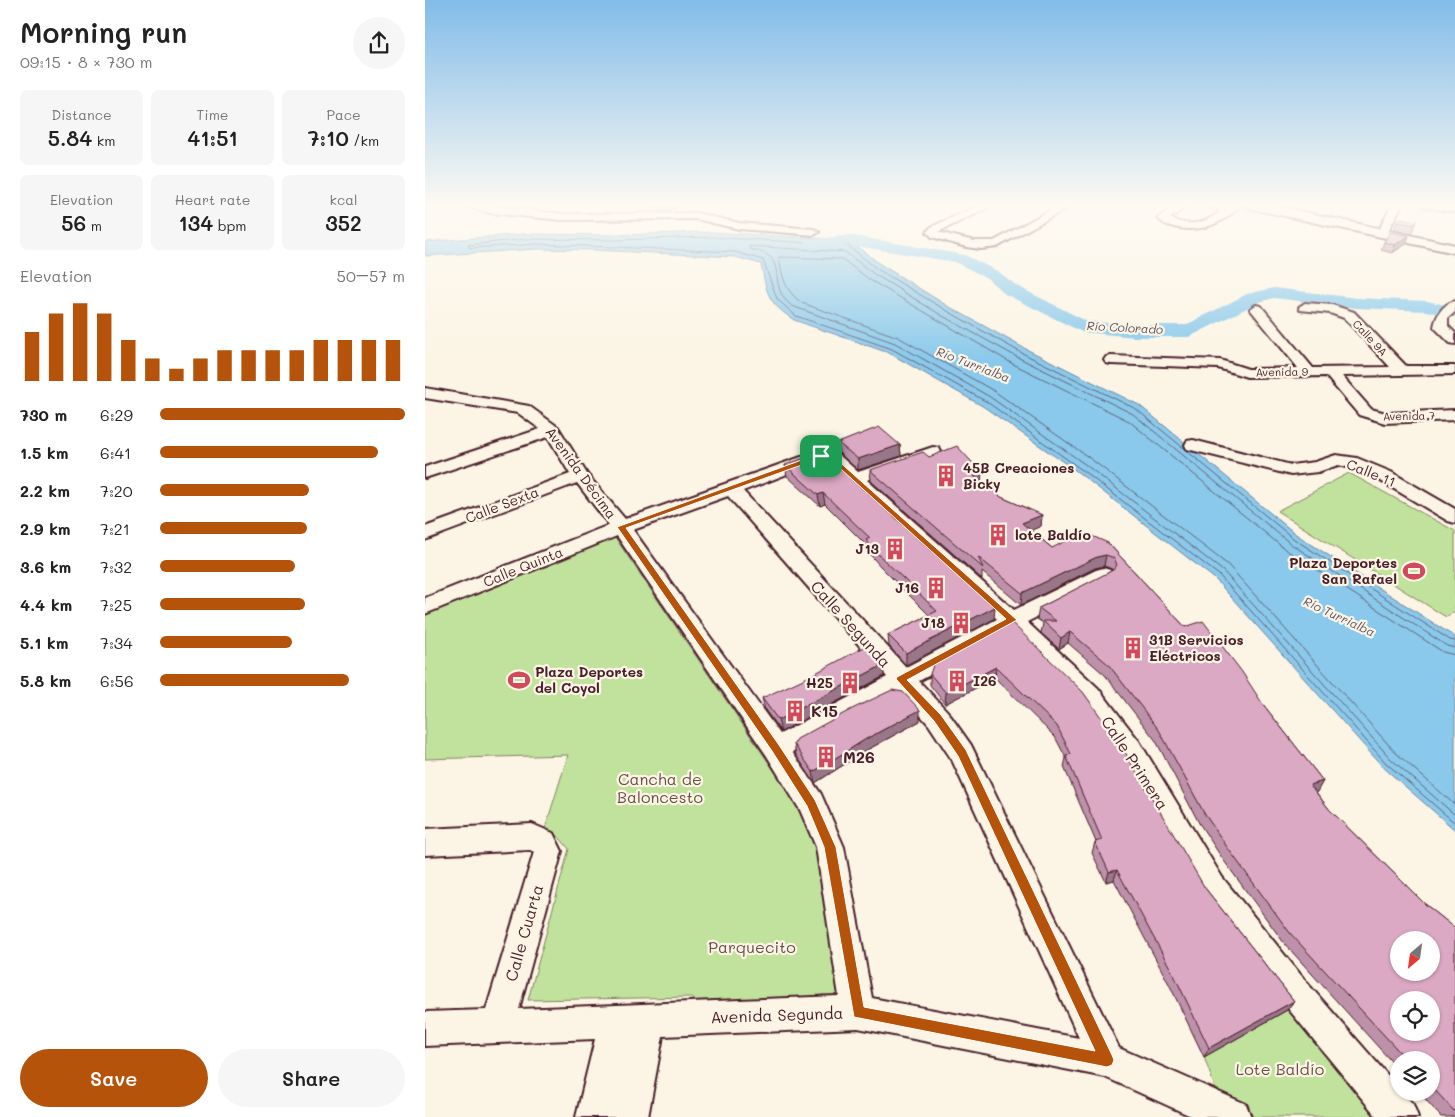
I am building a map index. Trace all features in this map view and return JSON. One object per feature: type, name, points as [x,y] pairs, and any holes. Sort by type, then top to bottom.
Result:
[{"type":"street","points":[[1454,306],[1442,317],[1441,327],[1455,340]]},
{"type":"street","name":"Calle 9A","points":[[1305,307],[1332,309],[1349,315],[1401,371]]},
{"type":"street","points":[[1256,309],[1309,372]]},
{"type":"street","name":"Avenida 9","points":[[1111,360],[1220,364],[1247,373],[1455,370]]},
{"type":"street","name":"Avenida 7","points":[[1330,372],[1365,412],[1385,418],[1454,416]]},
{"type":"street","name":"Avenida Décima","points":[[425,393],[523,409],[552,430],[579,476],[621,527],[776,748],[811,803],[830,847],[859,1012]]},
{"type":"street","points":[[425,473],[552,430]]},
{"type":"street","name":"Calle 11","points":[[1193,445],[1291,470],[1318,468],[1336,460],[1351,462],[1385,476],[1455,517]]},
{"type":"street","points":[[853,479],[933,452]]},
{"type":"street","name":"Calle Primera","points":[[821,456],[833,459],[853,479],[1013,620],[1090,695],[1130,750],[1212,887],[1297,995],[1400,1117]]},
{"type":"street","name":"Calle Quinta","points":[[425,606],[621,527],[821,456]]},
{"type":"street","points":[[425,460],[447,465]]},
{"type":"street","name":"Calle Sexta","points":[[425,534],[579,476]]},
{"type":"street","name":"Calle Segunda","points":[[731,489],[938,718],[962,753],[1107,1060]]},
{"type":"street","points":[[776,748],[901,679],[1103,575]]},
{"type":"street","name":"Calle Cuarta","points":[[425,842],[532,837],[543,842],[548,851],[498,1025]]},
{"type":"street","name":"Avenida Segunda","points":[[425,1029],[859,1012],[1107,1060],[1233,1117]]},
{"type":"street","points":[[630,1117],[649,1020]]},
{"type":"street","points":[[594,1117],[616,1021]]},
{"type":"green space","name":"Plaza Deportes San Rafael","points":[[1349,473],[1455,531],[1455,611],[1446,617],[1277,511]]},
{"type":"green space","points":[[614,536],[803,813],[820,863],[840,995],[821,995],[822,1005],[694,1012],[693,997],[528,1000],[569,849],[558,836],[545,829],[568,755],[425,759],[425,613]]},
{"type":"green space","name":"Lote Baldío","points":[[1291,1008],[1382,1117],[1244,1117],[1222,1107],[1204,1057]]},
{"type":"water","name":"Río Turrialba","points":[[717,256],[870,256],[946,305],[1022,347],[1139,405],[1297,535],[1455,637],[1455,830],[1383,767],[1215,579],[1079,473],[984,407],[889,353],[794,320],[785,314],[773,302],[767,290],[761,264],[735,257]]},
{"type":"building","points":[[879,427],[900,445],[858,459],[838,443]]},
{"type":"building","points":[[957,446],[982,473],[974,476],[1001,497],[1042,515],[1022,523],[1052,548],[1083,532],[1108,543],[1185,627],[1203,621],[1242,672],[1262,703],[1323,781],[1310,785],[1329,809],[1425,904],[1455,928],[1455,1112],[1440,1096],[1440,1051],[1399,1051],[1290,933],[1204,813],[1159,730],[1108,664],[1070,632],[1061,638],[1043,621],[1056,621],[1039,608],[1113,570],[1117,565],[1114,558],[1106,555],[1097,557],[1022,593],[978,557],[983,568],[870,470],[923,452],[929,457]]},
{"type":"building","points":[[820,452],[825,454],[995,607],[906,653],[888,635],[937,611],[879,555],[866,540],[870,538],[823,493],[818,495],[785,465]]},
{"type":"building","points":[[1011,622],[1083,692],[1122,747],[1205,888],[1294,1001],[1209,1048],[1175,977],[1117,870],[1109,872],[1095,842],[1102,840],[1066,756],[1071,754],[1057,726],[996,667],[946,693],[930,674],[934,663]]},
{"type":"building","points":[[866,646],[883,665],[778,720],[762,698],[812,675]]},
{"type":"building","points":[[892,690],[903,692],[920,710],[866,739],[813,772],[794,744],[797,739]]},
{"type":"waterway","name":"Río Colorado","points":[[948,256],[959,258],[993,275],[1011,290],[1082,326],[1135,331],[1189,331],[1253,298],[1274,293],[1357,303],[1427,306],[1455,312]]},
{"type":"place","name":"45B Creaciones Bicky","points":[[946,476]]},
{"type":"place","name":"lote Baldío","points":[[998,535]]},
{"type":"place","name":"J13","points":[[895,549]]},
{"type":"place","name":"Plaza Deportes San Rafael","points":[[1414,571]]},
{"type":"place","name":"J16","points":[[936,588]]},
{"type":"place","name":"J18","points":[[961,623]]},
{"type":"place","name":"31B Servicios Eléctricos","points":[[1133,648]]},
{"type":"place","name":"Plaza Deportes del Coyol","points":[[519,680]]},
{"type":"place","name":"I26","points":[[957,681]]},
{"type":"place","name":"H25","points":[[850,683]]},
{"type":"place","name":"K15","points":[[795,711]]},
{"type":"place","name":"M26","points":[[826,757]]},
{"type":"route","points":[[821,456],[833,459],[853,479],[1013,620],[901,679],[938,718],[962,753],[1107,1060],[859,1012],[830,847],[811,803],[776,748],[621,527],[821,456]]},
{"type":"park label","name":"Cancha de Baloncesto","points":[[660,788]]},
{"type":"park label","name":"Parquecito","points":[[752,947]]}]
